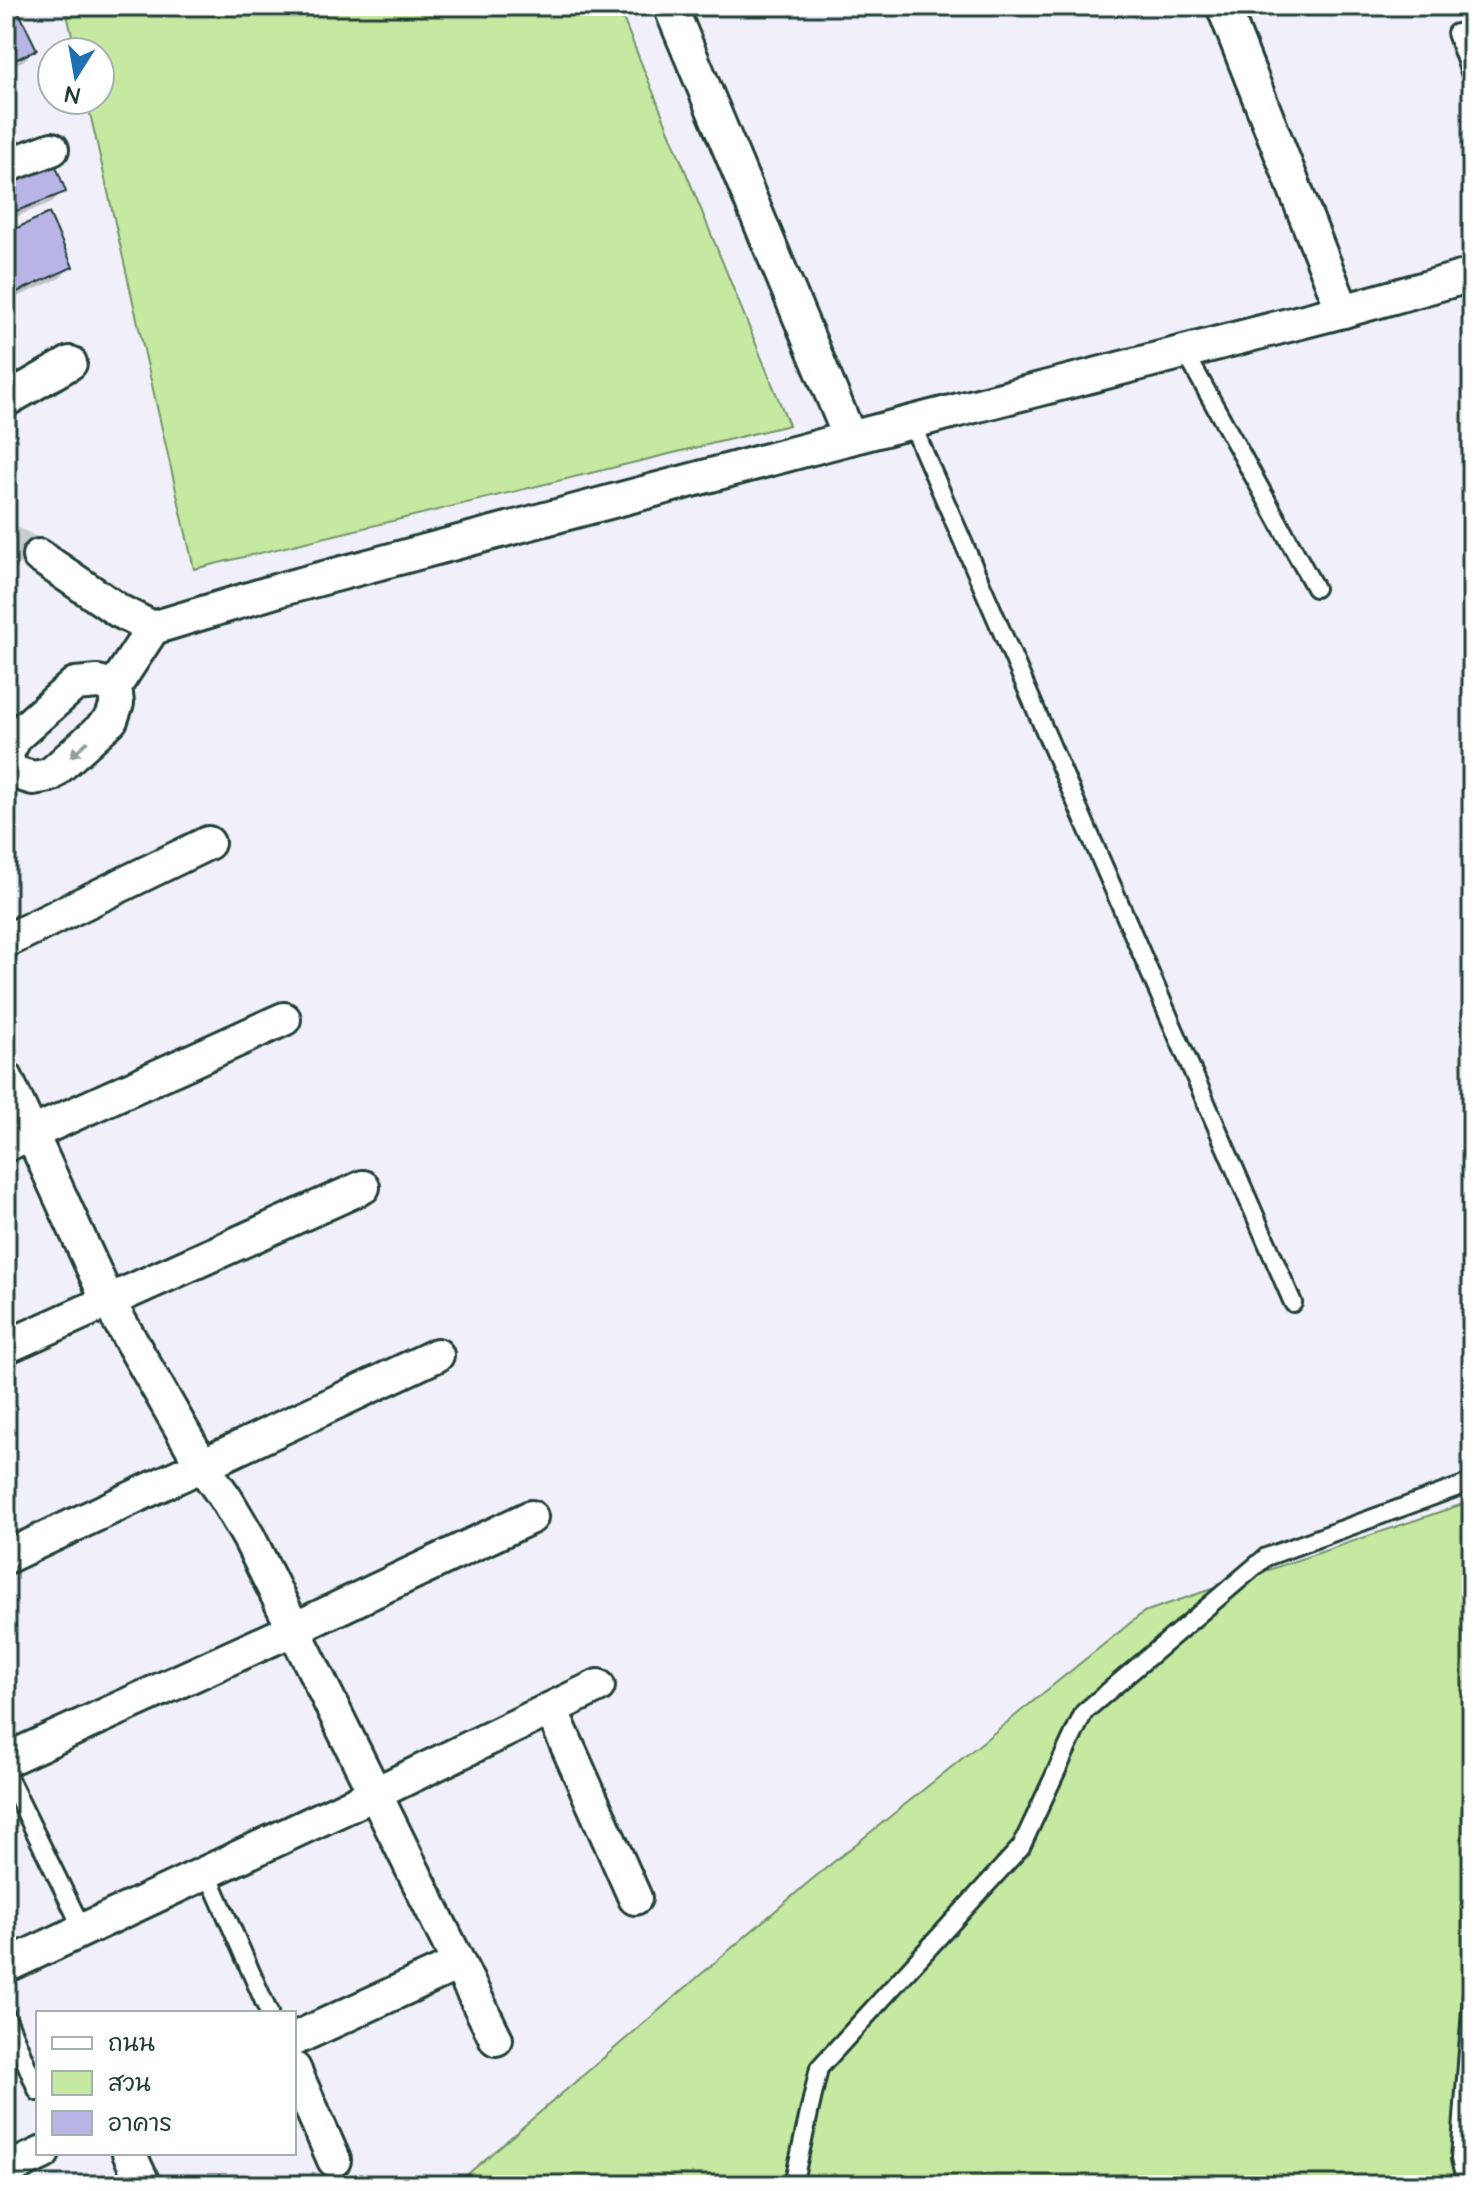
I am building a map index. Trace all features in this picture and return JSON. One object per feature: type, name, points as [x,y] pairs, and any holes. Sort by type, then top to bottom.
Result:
[{"type":"street","points":[[670,6],[850,438]]},
{"type":"street","points":[[1223,6],[1343,311]]},
{"type":"street","points":[[6,166],[52,149]]},
{"type":"street","points":[[115,686],[98,682],[75,684],[16,736],[7,753],[7,769],[33,778],[50,775],[111,720],[117,703],[115,686],[153,628],[297,585],[1472,275]]},
{"type":"street","points":[[6,400],[70,363]]},
{"type":"street","points":[[39,556],[119,611],[153,628]]},
{"type":"street","points":[[6,941],[208,843]]},
{"type":"street","points":[[18,1139],[284,1019]]},
{"type":"street","points":[[6,1078],[18,1139],[202,1465],[249,1538],[496,2039]]},
{"type":"street","points":[[6,1347],[363,1187]]},
{"type":"street","points":[[6,1557],[437,1355]]},
{"type":"street","points":[[6,1760],[531,1517]]},
{"type":"street","points":[[6,1966],[598,1686]]},
{"type":"street","points":[[551,1709],[635,1898]]},
{"type":"street","points":[[296,2038],[458,1964]]},
{"type":"street","points":[[296,2074],[334,2160]]},
{"type":"street","points":[[6,2170],[39,2155]]},
{"type":"street","points":[[130,2155],[144,2185]]},
{"type":"lane","points":[[1456,33],[1472,78]]},
{"type":"lane","points":[[1184,350],[1315,588]]},
{"type":"lane","points":[[911,422],[1293,1303]]},
{"type":"lane","points":[[793,2185],[819,2068],[1021,1847],[1084,1712],[1266,1557],[1472,1482]]},
{"type":"lane","points":[[6,1773],[83,1930]]},
{"type":"lane","points":[[207,1872],[268,2011]]},
{"type":"lane","points":[[1466,2185],[1460,2159],[1472,1996]]},
{"type":"lane","points":[[6,2016],[36,2087]]},
{"type":"green space","points":[[65,6],[618,6],[789,425],[194,569],[91,116],[116,116],[116,36],[72,36]]},
{"type":"green space","points":[[1472,1501],[1472,2185],[455,2185],[810,1881],[1144,1612]]},
{"type":"building","points":[[6,6],[16,6],[36,50],[6,64]]},
{"type":"building","points":[[52,156],[66,192],[6,215],[6,174]]},
{"type":"building","points":[[49,213],[73,267],[6,297],[6,233]]},
{"type":"tunnel","points":[[6,539],[39,556]]}]
